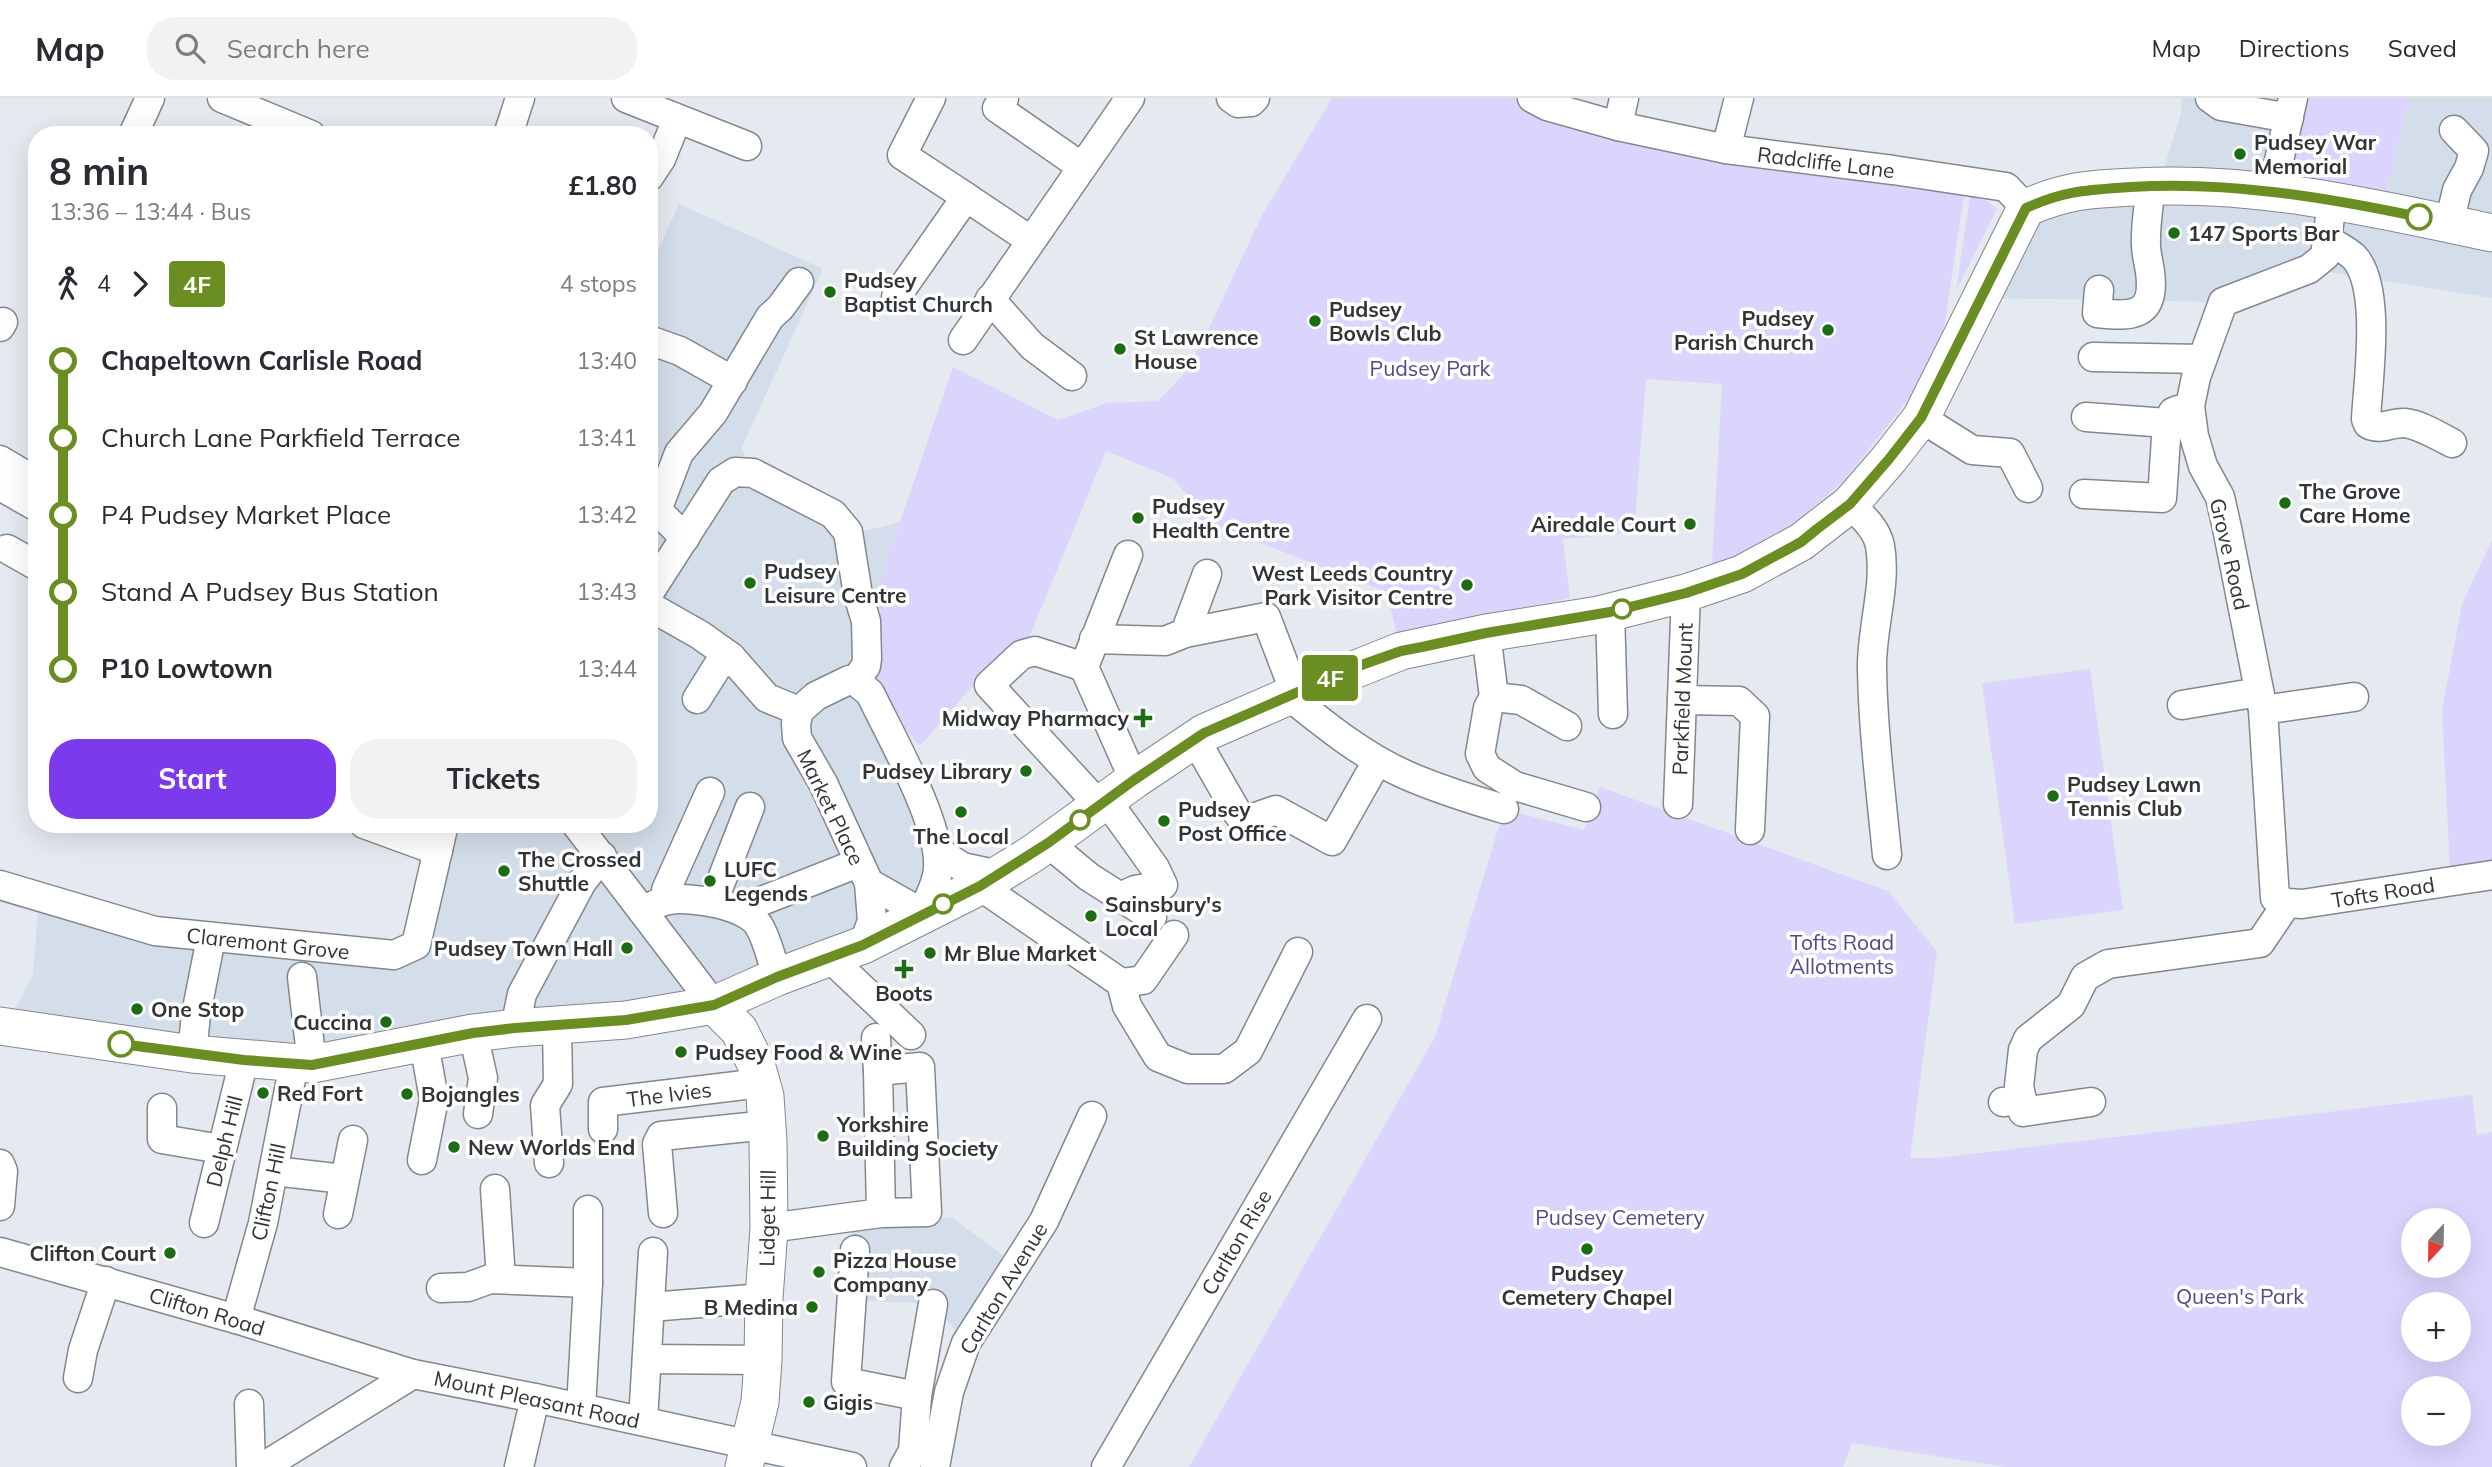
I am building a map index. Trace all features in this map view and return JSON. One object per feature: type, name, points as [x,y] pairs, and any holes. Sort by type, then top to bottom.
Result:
[{"type":"main road","points":[[0,1026],[192,1054],[303,1064],[473,1033],[626,1020],[714,1005],[777,977],[863,945],[990,880],[1048,843],[1195,739],[1292,694],[1401,651],[1486,633],[1610,612],[1686,593],[1742,574],[1801,542],[1850,504],[1921,418],[2026,208],[2052,196],[2077,190],[2210,185],[2332,201],[2492,233]]},
{"type":"main road","name":"Lidget Hill","points":[[714,1005],[739,1030],[756,1064],[765,1096],[769,1228],[763,1360],[760,1402],[747,1456]]},
{"type":"street","points":[[137,126],[150,98]]},
{"type":"street","points":[[222,98],[289,126]]},
{"type":"street","points":[[511,126],[520,98]]},
{"type":"street","points":[[932,98],[902,155],[1030,240]]},
{"type":"street","points":[[1004,98],[997,108],[1082,167]]},
{"type":"street","points":[[962,340],[1130,98]]},
{"type":"street","points":[[1231,98],[1238,103],[1251,102],[1255,98]]},
{"type":"street","name":"Radcliffe Lane","points":[[1532,98],[1547,106],[1618,126],[1726,149],[2006,187],[2026,208]]},
{"type":"street","points":[[1618,126],[1624,98]]},
{"type":"street","points":[[1726,149],[1739,98]]},
{"type":"street","points":[[2210,98],[2221,106],[2291,108],[2272,192]]},
{"type":"street","points":[[634,99],[747,146]]},
{"type":"street","points":[[658,164],[677,119]]},
{"type":"street","points":[[2449,223],[2457,190],[2483,148],[2454,130]]},
{"type":"street","points":[[2099,290],[2097,313],[2126,316],[2138,313],[2147,305],[2151,292],[2146,246],[2151,186]]},
{"type":"street","points":[[896,297],[966,197]]},
{"type":"street","name":"Grove Road","points":[[2281,901],[2261,701],[2220,497],[2203,466],[2194,436],[2190,406],[2196,377],[2223,302],[2309,269],[2325,256],[2332,201]]},
{"type":"street","points":[[2327,239],[2354,257],[2367,278],[2370,301],[2368,424],[2379,427],[2405,423],[2415,425],[2452,443]]},
{"type":"street","points":[[658,507],[679,453],[713,413],[770,317],[799,282]]},
{"type":"street","points":[[990,299],[1032,346],[1073,376]]},
{"type":"street","points":[[658,343],[680,351],[733,381]]},
{"type":"street","points":[[2093,357],[2202,359]]},
{"type":"street","points":[[2084,494],[2162,498],[2167,423],[2173,412],[2190,406]]},
{"type":"street","points":[[2085,417],[2167,423]]},
{"type":"street","points":[[1921,418],[1972,450],[2010,453],[2028,488]]},
{"type":"street","points":[[0,460],[28,477]]},
{"type":"street","points":[[658,579],[721,481],[735,472],[752,473],[833,514],[849,532],[858,595],[866,621],[866,666],[855,681]]},
{"type":"street","points":[[0,486],[28,502]]},
{"type":"street","points":[[1850,504],[1875,530],[1880,544],[1882,565],[1872,667],[1887,855]]},
{"type":"street","points":[[658,511],[685,538]]},
{"type":"street","points":[[7,549],[28,561]]},
{"type":"street","points":[[1120,897],[1135,890],[1163,885],[1114,795],[1084,667],[1128,555]]},
{"type":"street","points":[[1185,633],[1207,574]]},
{"type":"street","name":"Parkfield Mount","points":[[1678,804],[1686,593]]},
{"type":"street","points":[[658,611],[700,635],[731,657],[767,698],[799,711],[816,696],[849,680],[855,681],[870,692],[928,816],[938,851],[939,870],[922,913]]},
{"type":"street","points":[[1610,612],[1613,714]]},
{"type":"street","points":[[1094,639],[1165,641],[1185,633],[1266,617],[1292,694],[1328,728],[1403,774],[1444,791],[1504,809]]},
{"type":"street","points":[[1486,633],[1494,696],[1488,708],[1480,754],[1487,768],[1515,786],[1586,807]]},
{"type":"street","points":[[1084,667],[1035,651],[1021,655],[989,685],[1061,763],[1114,795]]},
{"type":"street","points":[[697,699],[717,667],[731,657]]},
{"type":"street","points":[[1494,696],[1521,700],[1567,726]]},
{"type":"street","points":[[2180,707],[2354,697]]},
{"type":"street","points":[[1682,700],[1739,701],[1755,716],[1750,830]]},
{"type":"street","name":"Market Place","points":[[799,711],[797,738],[823,783],[863,873],[872,921],[863,945]]},
{"type":"street","points":[[1195,739],[1238,814],[1250,819],[1276,810],[1332,841],[1371,772]]},
{"type":"street","points":[[656,905],[666,890],[710,792]]},
{"type":"street","points":[[713,902],[750,807]]},
{"type":"street","points":[[417,833],[441,837]]},
{"type":"street","points":[[583,833],[602,856],[656,905],[714,1005]]},
{"type":"street","name":"Claremont Grove","points":[[0,886],[155,931],[394,955],[416,945],[441,837]]},
{"type":"street","points":[[1048,843],[1089,877],[1152,917]]},
{"type":"street","points":[[938,851],[962,867],[990,880],[1121,983],[1127,1006],[1158,1057],[1188,1069],[1224,1069],[1248,1051],[1298,952]]},
{"type":"street","points":[[515,1028],[522,994],[582,882],[602,856]]},
{"type":"street","points":[[777,977],[753,919],[758,902],[863,873]]},
{"type":"street","name":"Market Place","points":[[863,873],[922,913]]},
{"type":"street","name":"Tofts Road","points":[[2281,901],[2302,904],[2492,875]]},
{"type":"street","points":[[2091,1102],[2024,1112],[2012,1101],[2019,1086],[2023,1050],[2028,1038],[2071,1005],[2085,977],[2108,964],[2260,943],[2281,901]]},
{"type":"street","points":[[656,905],[713,902],[753,919]]},
{"type":"street","points":[[1121,983],[1143,980],[1174,935]]},
{"type":"street","points":[[192,1054],[196,1013],[211,938]]},
{"type":"street","points":[[829,957],[911,1035]]},
{"type":"street","name":"Clifton Hill","points":[[236,1319],[303,1064],[302,977]]},
{"type":"street","name":"Carlton Rise","points":[[1106,1467],[1367,1019]]},
{"type":"street","points":[[548,1163],[545,1105],[558,1084],[557,1026]]},
{"type":"street","points":[[473,1033],[483,1078],[478,1114]]},
{"type":"street","points":[[876,1038],[881,1213]]},
{"type":"street","points":[[422,1160],[434,1099],[424,1043]]},
{"type":"street","name":"Delph Hill","points":[[204,1223],[244,1060]]},
{"type":"street","points":[[769,1228],[881,1213],[927,1212],[920,1067],[878,1071]]},
{"type":"street","name":"The Ivies","points":[[603,1129],[603,1102],[761,1083]]},
{"type":"street","points":[[162,1108],[162,1139],[221,1149]]},
{"type":"street","name":"Carlton Avenue","points":[[935,1467],[949,1392],[966,1343],[1044,1221],[1092,1116]]},
{"type":"street","points":[[663,1213],[657,1144],[661,1136],[767,1125]]},
{"type":"street","points":[[338,1214],[353,1140]]},
{"type":"street","points":[[0,1164],[3,1171],[0,1206]]},
{"type":"street","points":[[274,1171],[344,1179]]},
{"type":"street","points":[[495,1189],[501,1279]]},
{"type":"street","points":[[580,1408],[588,1283],[588,1210]]},
{"type":"street","points":[[855,1250],[846,1382],[917,1396]]},
{"type":"street","name":"Clifton Road","points":[[1,1252],[236,1319],[413,1374]]},
{"type":"street","points":[[643,1421],[653,1252]]},
{"type":"street","points":[[441,1289],[468,1287],[490,1279],[588,1283]]},
{"type":"street","points":[[78,1378],[83,1350],[106,1281]]},
{"type":"street","points":[[650,1307],[764,1298]]},
{"type":"street","points":[[904,1467],[913,1451],[917,1396],[933,1304]]},
{"type":"street","points":[[647,1359],[763,1360]]},
{"type":"street","name":"Mount Pleasant Road","points":[[263,1467],[413,1374],[643,1421],[747,1456],[852,1467]]},
{"type":"street","points":[[519,1467],[536,1398]]},
{"type":"street","points":[[250,1404],[251,1467]]},
{"type":"shaded area","points":[[2182,98],[2293,98],[2383,209],[2409,98],[2492,98],[2492,298],[2309,269],[2223,302],[1979,298],[2026,208],[2163,171],[2181,114]]},
{"type":"shaded area","points":[[679,204],[823,269],[742,447],[745,458],[846,511],[857,533],[900,522],[874,598],[863,613],[866,637],[928,816],[930,895],[777,977],[312,1064],[6,1027],[33,974],[39,898],[155,931],[416,944],[442,833],[658,833],[658,251]]},
{"type":"shaded area","points":[[951,1217],[1016,1265],[966,1343],[933,1304],[852,1300],[855,1250],[851,1227]]},
{"type":"green space","name":"Pudsey Park","points":[[1332,98],[1532,98],[1964,196],[1943,334],[1910,397],[1845,480],[1803,516],[1752,550],[1712,564],[1722,384],[1646,379],[1634,532],[1563,539],[1570,598],[1397,635],[1387,592],[1196,518],[1200,509],[1172,478],[1106,451],[1029,638],[968,691],[920,746],[898,722],[886,692],[870,693],[863,613],[874,598],[953,367],[1058,420],[1107,403],[1158,401],[1184,374],[1203,341],[1262,215]]},
{"type":"green space","points":[[2293,98],[2409,98],[2383,210],[2272,192]]},
{"type":"green space","points":[[1970,196],[1987,201],[1997,209],[1956,291]]},
{"type":"green space","points":[[2492,540],[2492,864],[2450,872],[2442,710],[2462,604]]},
{"type":"green space","name":"Pudsey Lawn Tennis Club","points":[[2090,669],[2123,910],[2015,924],[1982,683]]},
{"type":"green space","points":[[1600,787],[1888,891],[1937,952],[1910,1158],[1937,1158],[2472,1095],[2477,1135],[2492,1132],[2492,1467],[2005,1467],[1852,1443],[1843,1467],[1189,1467],[1435,1037],[1504,809],[1584,830]]},
{"type":"bus line","name":"4F","points":[[121,1044],[244,1060],[312,1065],[473,1033],[626,1020],[714,1005],[777,977],[863,945],[980,886],[1048,843],[1204,733],[1289,695],[1401,651],[1486,633],[1599,615],[1686,593],[1742,574],[1801,542],[1850,504],[1921,418],[2026,208],[2052,196],[2077,190],[2210,185],[2308,197],[2419,217]]},
{"type":"place","name":"Pudsey War Memorial","points":[[2240,154]]},
{"type":"place","name":"147 Sports Bar","points":[[2174,233]]},
{"type":"place","name":"Pudsey Baptist Church","points":[[830,292]]},
{"type":"place","name":"Pudsey Bowls Club","points":[[1315,321]]},
{"type":"place","name":"Pudsey Parish Church","points":[[1828,330]]},
{"type":"place","name":"St Lawrence House","points":[[1120,349]]},
{"type":"place","name":"The Grove Care Home","points":[[2285,503]]},
{"type":"place","name":"Pudsey Health Centre","points":[[1138,518]]},
{"type":"place","name":"Airedale Court","points":[[1690,524]]},
{"type":"place","name":"Pudsey Leisure Centre","points":[[750,583]]},
{"type":"place","name":"West Leeds Country Park Visitor Centre","points":[[1467,585]]},
{"type":"place","name":"Midway Pharmacy","points":[[1143,718]]},
{"type":"place","name":"Pudsey Library","points":[[1026,771]]},
{"type":"place","name":"Pudsey Lawn Tennis Club","points":[[2053,796]]},
{"type":"place","name":"The Local","points":[[961,812]]},
{"type":"place","name":"Pudsey Post Office","points":[[1164,821]]},
{"type":"place","name":"The Crossed Shuttle","points":[[504,871]]},
{"type":"place","name":"LUFC Legends","points":[[710,881]]},
{"type":"place","name":"Sainsbury's Local","points":[[1091,916]]},
{"type":"place","name":"Pudsey Town Hall","points":[[627,948]]},
{"type":"place","name":"Mr Blue Market","points":[[930,953]]},
{"type":"place","name":"Boots","points":[[904,969]]},
{"type":"place","name":"One Stop","points":[[137,1009]]},
{"type":"place","name":"Cuccina","points":[[386,1022]]},
{"type":"place","name":"Pudsey Food & Wine","points":[[681,1052]]},
{"type":"place","name":"Red Fort","points":[[263,1093]]},
{"type":"place","name":"Bojangles","points":[[407,1094]]},
{"type":"place","name":"Yorkshire Building Society","points":[[823,1136]]},
{"type":"place","name":"New Worlds End","points":[[454,1147]]},
{"type":"place","name":"Pudsey Cemetery Chapel","points":[[1587,1249]]},
{"type":"place","name":"Clifton Court","points":[[170,1253]]},
{"type":"place","name":"Pizza House Company","points":[[819,1272]]},
{"type":"place","name":"B Medina","points":[[812,1307]]},
{"type":"place","name":"Gigis","points":[[809,1402]]},
{"type":"park label","name":"Tofts Road Allotments","points":[[1842,954]]},
{"type":"park label","name":"Pudsey Cemetery","points":[[1620,1217]]},
{"type":"park label","name":"Queen's Park","points":[[2240,1296]]}]
